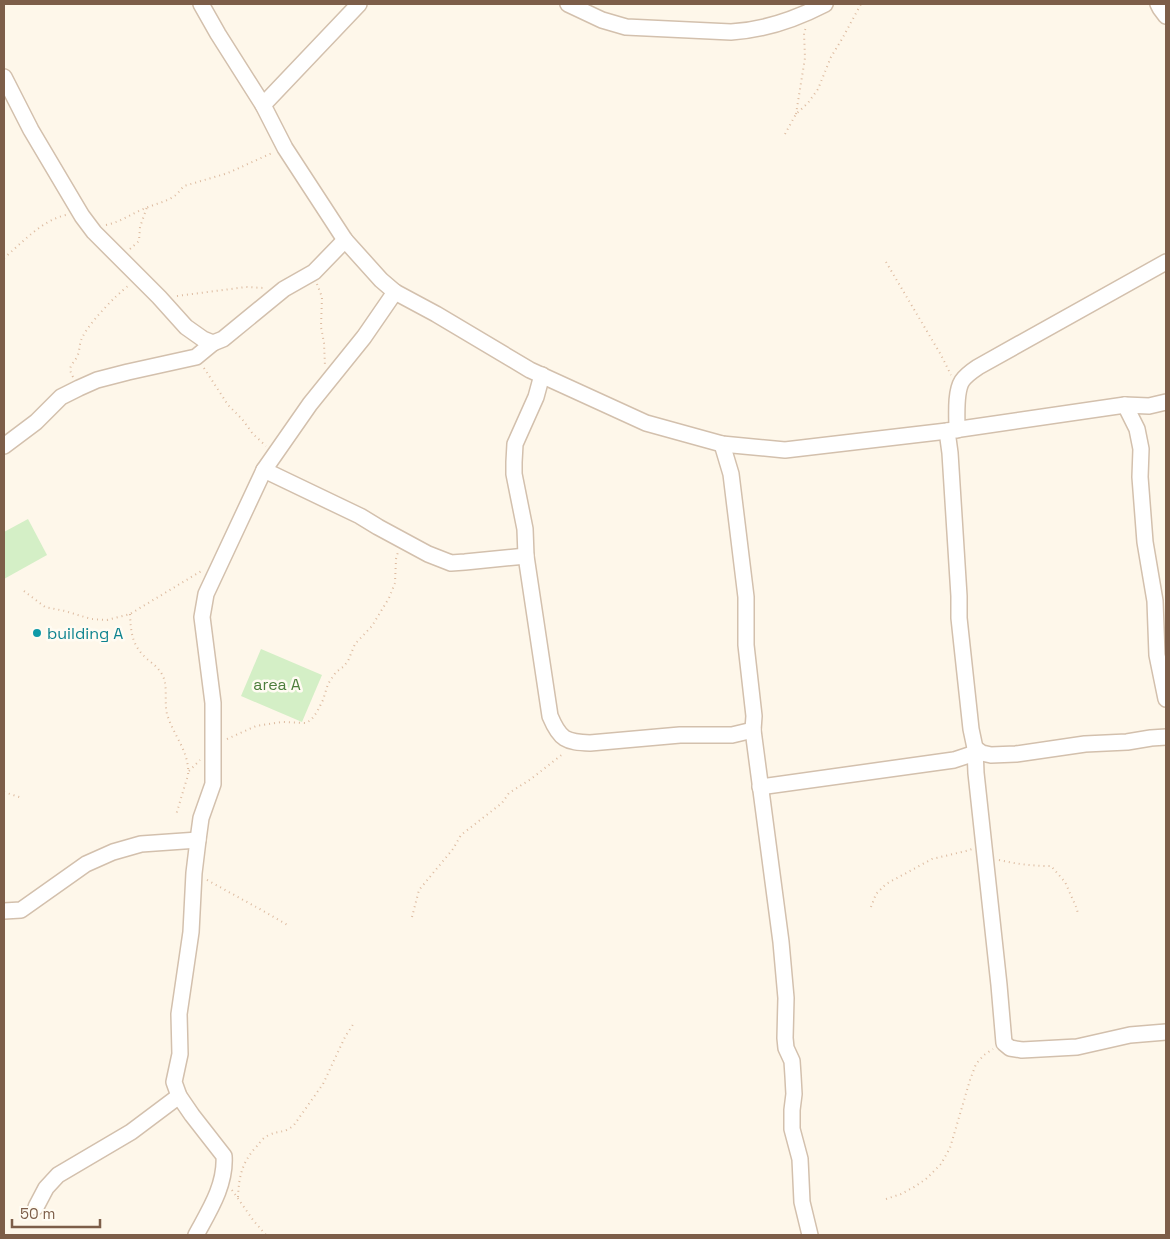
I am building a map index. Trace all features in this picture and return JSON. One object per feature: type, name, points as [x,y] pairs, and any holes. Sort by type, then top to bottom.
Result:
[{"type":"street","points":[[201,4],[263,105],[285,148],[345,240],[381,280],[395,292],[530,370],[646,423],[722,444],[785,450],[952,431],[1124,405],[1150,406],[1166,402]]},
{"type":"street","points":[[263,105],[359,4]]},
{"type":"street","points":[[568,4],[602,20],[626,27],[731,32],[776,24],[825,4]]},
{"type":"street","points":[[1158,4],[1166,16]]},
{"type":"street","points":[[4,77],[31,130],[82,216],[94,232],[133,270],[186,327],[203,339],[213,343]]},
{"type":"street","points":[[4,446],[36,422],[61,397],[79,388],[112,376],[196,357],[213,343],[223,339],[284,288],[314,272],[345,240]]},
{"type":"street","points":[[1166,262],[978,367],[967,376],[961,382],[958,391],[950,452],[959,618],[975,751],[1004,1043],[1010,1048],[1022,1050],[1077,1046],[1130,1035],[1166,1032]]},
{"type":"street","points":[[196,1235],[218,1194],[224,1163],[224,1156],[179,1096],[174,1082],[180,1054],[179,1014],[191,932],[198,840],[201,818],[213,784],[213,703],[202,617],[206,594],[264,470],[325,385],[364,337],[395,292]]},
{"type":"street","points":[[542,375],[536,397],[515,444],[514,474],[525,529],[526,556],[550,716],[555,730],[566,740],[578,742],[601,742],[680,735],[732,735],[753,730]]},
{"type":"street","points":[[1124,405],[1137,429],[1141,449],[1140,477],[1145,542],[1155,601],[1157,655],[1166,699]]},
{"type":"street","points":[[722,444],[731,474],[746,597],[746,645],[754,716],[753,730],[786,998],[786,1048],[792,1061],[794,1094],[792,1129],[800,1159],[802,1202],[810,1235]]},
{"type":"street","points":[[264,470],[360,516],[428,554],[451,563],[526,556]]},
{"type":"street","points":[[760,787],[954,760],[975,751],[991,755],[1016,754],[1085,744],[1127,742],[1166,737]]},
{"type":"street","points":[[4,910],[21,910],[86,864],[113,852],[141,844],[198,840]]},
{"type":"street","points":[[36,1207],[46,1188],[58,1175],[131,1132],[179,1096]]},
{"type":"path","points":[[785,134],[796,114],[818,90],[831,57],[860,4]]},
{"type":"path","points":[[796,114],[805,58],[804,33],[809,12]]},
{"type":"path","points":[[4,258],[38,230],[60,216],[67,214],[82,216],[95,223],[105,225],[123,220],[147,207],[175,196],[184,186],[228,173],[285,148]]},
{"type":"path","points":[[79,388],[70,371],[71,366],[88,326],[129,286],[133,270],[128,252],[139,241],[140,227],[147,207]]},
{"type":"path","points":[[886,262],[941,355],[958,391]]},
{"type":"path","points":[[314,272],[322,297],[321,327],[324,343],[325,385]]},
{"type":"path","points":[[159,297],[246,287],[284,288]]},
{"type":"path","points":[[196,357],[228,405],[253,434],[275,455]]},
{"type":"path","points":[[213,745],[256,726],[282,722],[306,723],[311,720],[323,700],[328,684],[336,672],[348,661],[355,644],[372,626],[389,598],[395,583],[396,559],[402,540]]},
{"type":"path","points":[[24,591],[45,607],[91,619],[108,620],[130,614],[222,558]]},
{"type":"path","points":[[130,614],[130,632],[135,644],[140,652],[158,668],[163,677],[168,715],[184,749],[188,776],[176,815]]},
{"type":"path","points":[[412,917],[419,890],[454,849],[461,835],[502,803],[509,793],[531,779],[578,742]]},
{"type":"path","points":[[4,792],[22,798]]},
{"type":"path","points":[[871,907],[876,894],[886,884],[932,859],[966,852],[976,847],[983,836]]},
{"type":"path","points":[[985,856],[1015,864],[1051,866],[1065,882],[1077,908],[1078,915]]},
{"type":"path","points":[[194,873],[289,926]]},
{"type":"path","points":[[238,1197],[239,1182],[246,1160],[267,1135],[284,1132],[294,1125],[323,1084],[345,1037],[354,1023]]},
{"type":"path","points":[[886,1198],[901,1194],[914,1187],[941,1164],[950,1148],[976,1064],[984,1055],[1004,1043]]},
{"type":"path","points":[[222,1176],[266,1235]]},
{"type":"green space","points":[[28,519],[47,555],[4,579],[4,532]]},
{"type":"green space","name":"area A","points":[[261,649],[322,675],[302,722],[241,696]]},
{"type":"place","name":"building A","points":[[37,633]]}]
